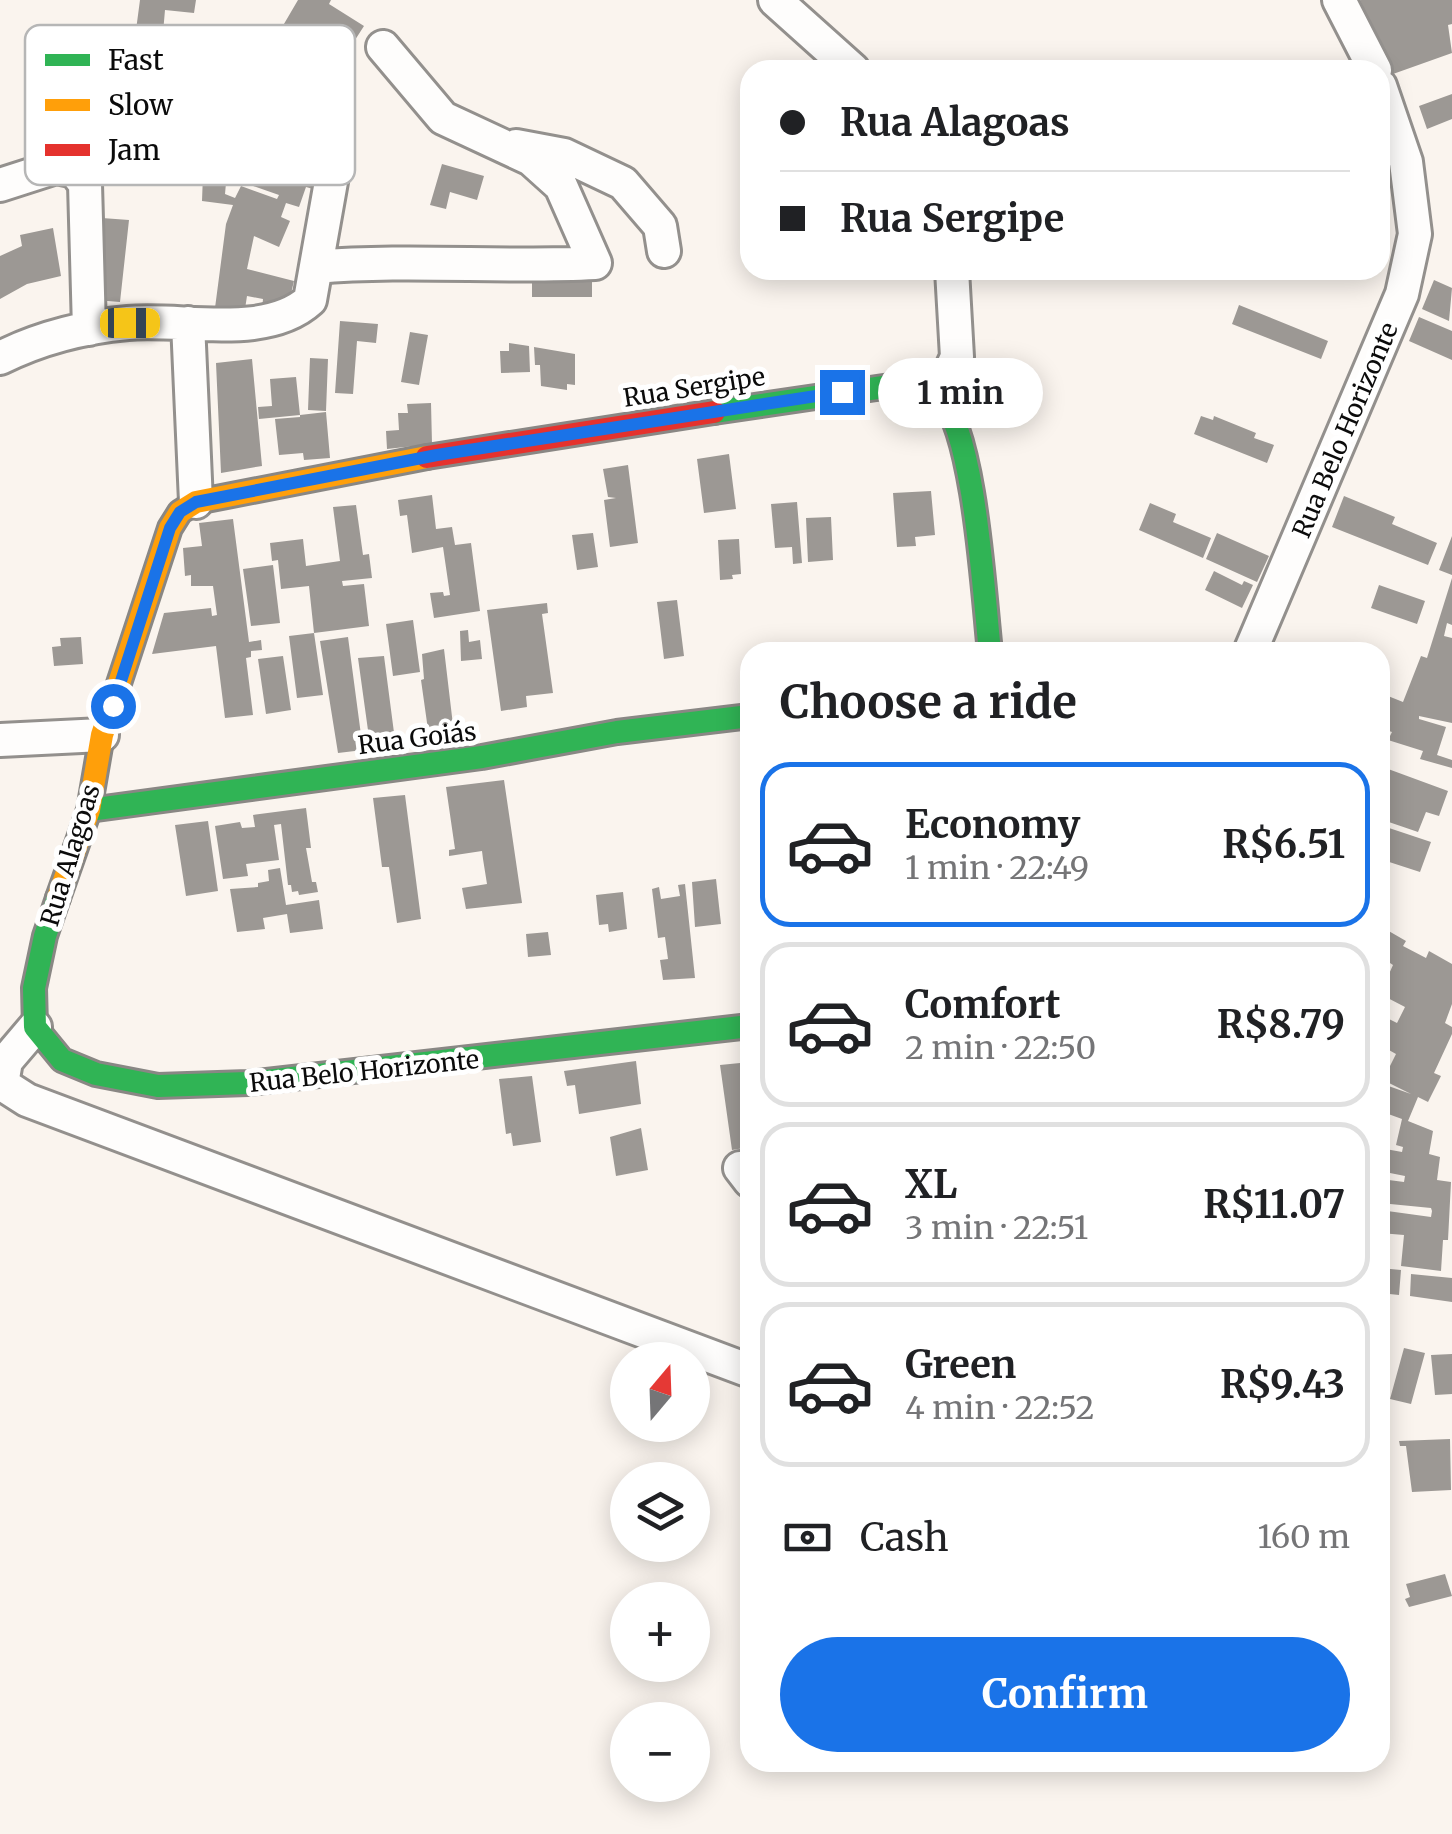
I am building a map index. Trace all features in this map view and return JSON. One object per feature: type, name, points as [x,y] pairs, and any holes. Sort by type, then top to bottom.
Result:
[{"type":"street","points":[[775,0],[842,60]]},
{"type":"street","points":[[1340,0],[1370,60]]},
{"type":"street","points":[[316,266],[595,263],[561,186],[531,159],[444,118],[383,47]]},
{"type":"street","name":"Rua Belo Horizonte","points":[[1254,642],[1402,294],[1414,234],[1406,162],[1390,115]]},
{"type":"street","points":[[496,142],[564,155],[623,183],[660,226],[664,251]]},
{"type":"street","points":[[0,185],[25,177]]},
{"type":"street","points":[[84,185],[89,329]]},
{"type":"street","points":[[0,358],[30,343],[89,329],[130,323],[266,322],[298,311],[310,300],[330,185]]},
{"type":"street","points":[[953,280],[957,356],[940,396],[952,414],[972,496],[989,642]]},
{"type":"street","points":[[188,323],[196,502]]},
{"type":"street","name":"Rua Sergipe","points":[[196,502],[437,455],[814,396],[897,385],[923,387],[940,396]]},
{"type":"street","name":"Rua Alagoas","points":[[36,1027],[34,988],[45,936],[89,810],[102,735],[170,528],[180,512],[196,502]]},
{"type":"street","name":"Rua Goiás","points":[[89,810],[740,717]]},
{"type":"street","points":[[0,740],[102,735]]},
{"type":"street","points":[[36,1027],[6,1062],[2,1084],[27,1100],[740,1367]]},
{"type":"street","name":"Rua Belo Horizonte","points":[[36,1027],[62,1060],[96,1074],[158,1086],[248,1083],[740,1027]]},
{"type":"building","points":[[140,0],[196,0],[194,13],[165,10],[164,25],[137,25]]},
{"type":"building","points":[[298,0],[331,0],[329,4],[364,26],[355,40],[355,25],[283,25]]},
{"type":"building","points":[[1360,0],[1452,0],[1452,24],[1448,25],[1452,53],[1393,74]]},
{"type":"building","points":[[1452,94],[1452,119],[1427,129],[1419,106]]},
{"type":"building","points":[[442,164],[484,176],[477,200],[450,192],[446,209],[430,205]]},
{"type":"building","points":[[203,185],[226,185],[225,194],[235,198],[241,186],[277,199],[279,195],[250,185],[322,185],[320,191],[306,187],[299,207],[286,203],[281,217],[290,221],[279,247],[254,236],[247,269],[294,281],[287,310],[262,309],[263,299],[247,296],[245,309],[215,308],[226,224],[233,205],[202,201]]},
{"type":"building","points":[[102,218],[129,220],[120,302],[95,300]]},
{"type":"building","points":[[53,228],[61,276],[27,284],[0,299],[0,256],[22,246],[20,235]]},
{"type":"building","points":[[532,278],[592,279],[592,297],[532,297]]},
{"type":"building","points":[[1434,280],[1452,288],[1449,321],[1422,309]]},
{"type":"building","points":[[1239,305],[1328,341],[1321,359],[1232,324]]},
{"type":"building","points":[[1419,317],[1452,331],[1452,360],[1409,341]]},
{"type":"building","points":[[340,321],[378,324],[376,343],[357,341],[353,394],[335,393]]},
{"type":"building","points":[[410,332],[428,335],[419,385],[401,382]]},
{"type":"building","points":[[509,343],[529,346],[530,372],[501,373],[500,351],[509,351]]},
{"type":"building","points":[[534,347],[575,354],[575,385],[567,384],[567,390],[541,386]]},
{"type":"building","points":[[310,358],[328,359],[326,411],[308,410]]},
{"type":"building","points":[[252,359],[262,466],[221,473],[216,363]]},
{"type":"building","points":[[296,377],[300,415],[259,419],[258,407],[272,406],[270,379]]},
{"type":"building","points":[[431,403],[432,444],[387,449],[386,431],[399,430],[398,413],[408,413],[407,404]]},
{"type":"building","points":[[326,412],[330,458],[304,460],[303,453],[279,455],[275,419]]},
{"type":"building","points":[[1201,416],[1213,420],[1214,416],[1274,445],[1267,463],[1194,434]]},
{"type":"building","points":[[729,454],[736,509],[704,513],[697,459]]},
{"type":"building","points":[[628,465],[638,543],[610,547],[604,500],[616,498],[608,497],[603,469]]},
{"type":"building","points":[[931,491],[935,535],[915,537],[916,546],[897,547],[893,493]]},
{"type":"building","points":[[432,495],[436,529],[452,527],[455,545],[471,543],[480,611],[434,618],[430,593],[450,595],[443,547],[412,553],[407,515],[400,516],[398,500]]},
{"type":"building","points":[[1344,496],[1395,517],[1392,524],[1437,543],[1428,565],[1332,527]]},
{"type":"building","points":[[797,502],[802,563],[793,564],[792,547],[775,548],[771,504]]},
{"type":"building","points":[[1150,503],[1176,514],[1173,522],[1211,538],[1203,558],[1139,530]]},
{"type":"building","points":[[356,505],[363,555],[369,554],[372,578],[342,581],[343,586],[364,584],[369,626],[314,633],[309,586],[281,589],[278,560],[272,561],[270,543],[303,539],[306,566],[340,561],[333,507]]},
{"type":"building","points":[[831,517],[833,560],[808,562],[806,518]]},
{"type":"building","points":[[233,519],[249,642],[261,640],[262,650],[251,651],[251,657],[246,658],[253,715],[225,718],[216,646],[152,654],[164,613],[211,608],[212,616],[217,615],[213,586],[191,586],[191,575],[185,576],[183,548],[202,546],[199,523]]},
{"type":"building","points":[[593,533],[598,567],[577,570],[572,535]]},
{"type":"building","points":[[1217,533],[1269,556],[1257,582],[1206,559]]},
{"type":"building","points":[[1452,536],[1452,575],[1439,570]]},
{"type":"building","points":[[739,539],[741,574],[720,580],[718,540]]},
{"type":"building","points":[[273,565],[280,623],[251,626],[243,569]]},
{"type":"building","points":[[1214,571],[1242,585],[1244,581],[1253,585],[1242,608],[1205,590]]},
{"type":"building","points":[[1452,578],[1452,625],[1447,623],[1444,636],[1452,638],[1452,723],[1419,719],[1446,727],[1437,755],[1452,760],[1452,768],[1420,759],[1423,751],[1390,741],[1390,697],[1403,702],[1421,656],[1427,658]]},
{"type":"building","points":[[1379,585],[1425,601],[1417,624],[1371,608]]},
{"type":"building","points":[[677,600],[684,656],[664,659],[657,602]]},
{"type":"building","points":[[547,603],[548,613],[542,614],[553,693],[526,696],[527,707],[501,711],[487,610]]},
{"type":"building","points":[[413,620],[420,672],[393,676],[386,624]]},
{"type":"building","points":[[468,630],[469,642],[480,640],[482,659],[461,661],[460,631]]},
{"type":"building","points":[[314,633],[323,695],[297,698],[289,636]]},
{"type":"building","points":[[81,637],[83,664],[54,666],[52,647],[61,646],[60,638]]},
{"type":"building","points":[[348,637],[363,750],[338,753],[320,641]]},
{"type":"building","points":[[444,649],[455,742],[430,744],[421,680],[422,654]]},
{"type":"building","points":[[283,656],[291,710],[266,714],[258,659]]},
{"type":"building","points":[[384,656],[396,748],[371,752],[358,658]]},
{"type":"building","points":[[1390,770],[1448,791],[1439,816],[1426,812],[1418,832],[1390,822]]},
{"type":"building","points":[[504,780],[522,903],[466,909],[462,888],[487,884],[482,851],[449,856],[449,850],[455,849],[446,787]]},
{"type":"building","points":[[405,795],[421,919],[397,923],[389,867],[382,867],[373,798]]},
{"type":"building","points":[[306,808],[311,848],[306,848],[312,882],[316,882],[318,892],[299,895],[288,885],[281,824],[274,825],[279,860],[246,864],[248,876],[223,879],[215,826],[240,822],[242,828],[255,827],[253,815]]},
{"type":"building","points":[[208,821],[218,891],[186,896],[175,825]]},
{"type":"building","points":[[1390,828],[1431,842],[1420,872],[1390,862]]},
{"type":"building","points":[[280,868],[286,905],[319,900],[323,929],[290,933],[287,914],[263,918],[265,929],[237,932],[230,889],[258,887],[258,883],[269,881],[268,870]]},
{"type":"building","points":[[716,879],[721,924],[695,927],[692,882]]},
{"type":"building","points":[[685,884],[695,978],[663,980],[660,960],[668,959],[665,937],[658,938],[652,889],[659,887],[661,899],[680,896],[678,885]]},
{"type":"building","points":[[623,892],[627,929],[609,932],[608,924],[599,925],[596,895]]},
{"type":"building","points":[[548,932],[551,955],[528,957],[526,934]]},
{"type":"building","points":[[1390,932],[1406,941],[1403,946],[1426,958],[1429,951],[1452,964],[1452,1004],[1445,1023],[1452,1027],[1452,1034],[1434,1073],[1441,1076],[1428,1102],[1418,1097],[1408,1121],[1433,1131],[1429,1154],[1440,1157],[1437,1180],[1451,1182],[1448,1240],[1443,1240],[1441,1271],[1401,1266],[1404,1235],[1390,1234],[1390,1211],[1431,1217],[1432,1211],[1390,1204],[1390,1180],[1404,1182],[1405,1176],[1390,1173],[1390,1150],[1402,1152],[1403,1147],[1396,1145],[1402,1119],[1390,1115],[1390,1087],[1411,1094],[1390,1084],[1390,1066],[1396,1054],[1390,1051],[1390,1020],[1397,1023],[1405,1007],[1390,999]]},
{"type":"building","points":[[636,1061],[641,1104],[579,1114],[575,1085],[567,1086],[564,1071]]},
{"type":"building","points":[[740,1063],[740,1149],[732,1150],[720,1065]]},
{"type":"building","points":[[532,1076],[541,1142],[513,1146],[511,1133],[506,1134],[499,1079]]},
{"type":"building","points":[[641,1128],[648,1170],[616,1176],[610,1137]]},
{"type":"building","points":[[1390,1269],[1401,1270],[1399,1295],[1390,1294]]},
{"type":"building","points":[[1411,1274],[1452,1278],[1452,1302],[1410,1296]]},
{"type":"building","points":[[1404,1348],[1425,1353],[1411,1404],[1390,1399]]},
{"type":"building","points":[[1452,1354],[1452,1394],[1435,1395],[1431,1355]]},
{"type":"building","points":[[1450,1439],[1451,1490],[1412,1492],[1406,1446],[1400,1446],[1399,1441]]},
{"type":"building","points":[[1445,1574],[1452,1596],[1409,1607],[1406,1584]]},
{"type":"traffic: fast","points":[[714,412],[897,385],[925,389],[940,397],[952,416],[970,479],[989,642]]},
{"type":"traffic: fast","points":[[89,810],[740,717]]},
{"type":"traffic: fast","points":[[58,898],[34,988],[35,1027],[62,1060],[96,1074],[158,1086],[248,1083],[740,1027]]},
{"type":"traffic: slow","points":[[58,898],[89,810],[102,735],[170,528],[180,512],[196,502],[427,457]]},
{"type":"traffic: jam","points":[[427,457],[714,412]]},
{"type":"route","points":[[113,706],[170,528],[180,512],[196,502],[437,455],[842,392]]}]
